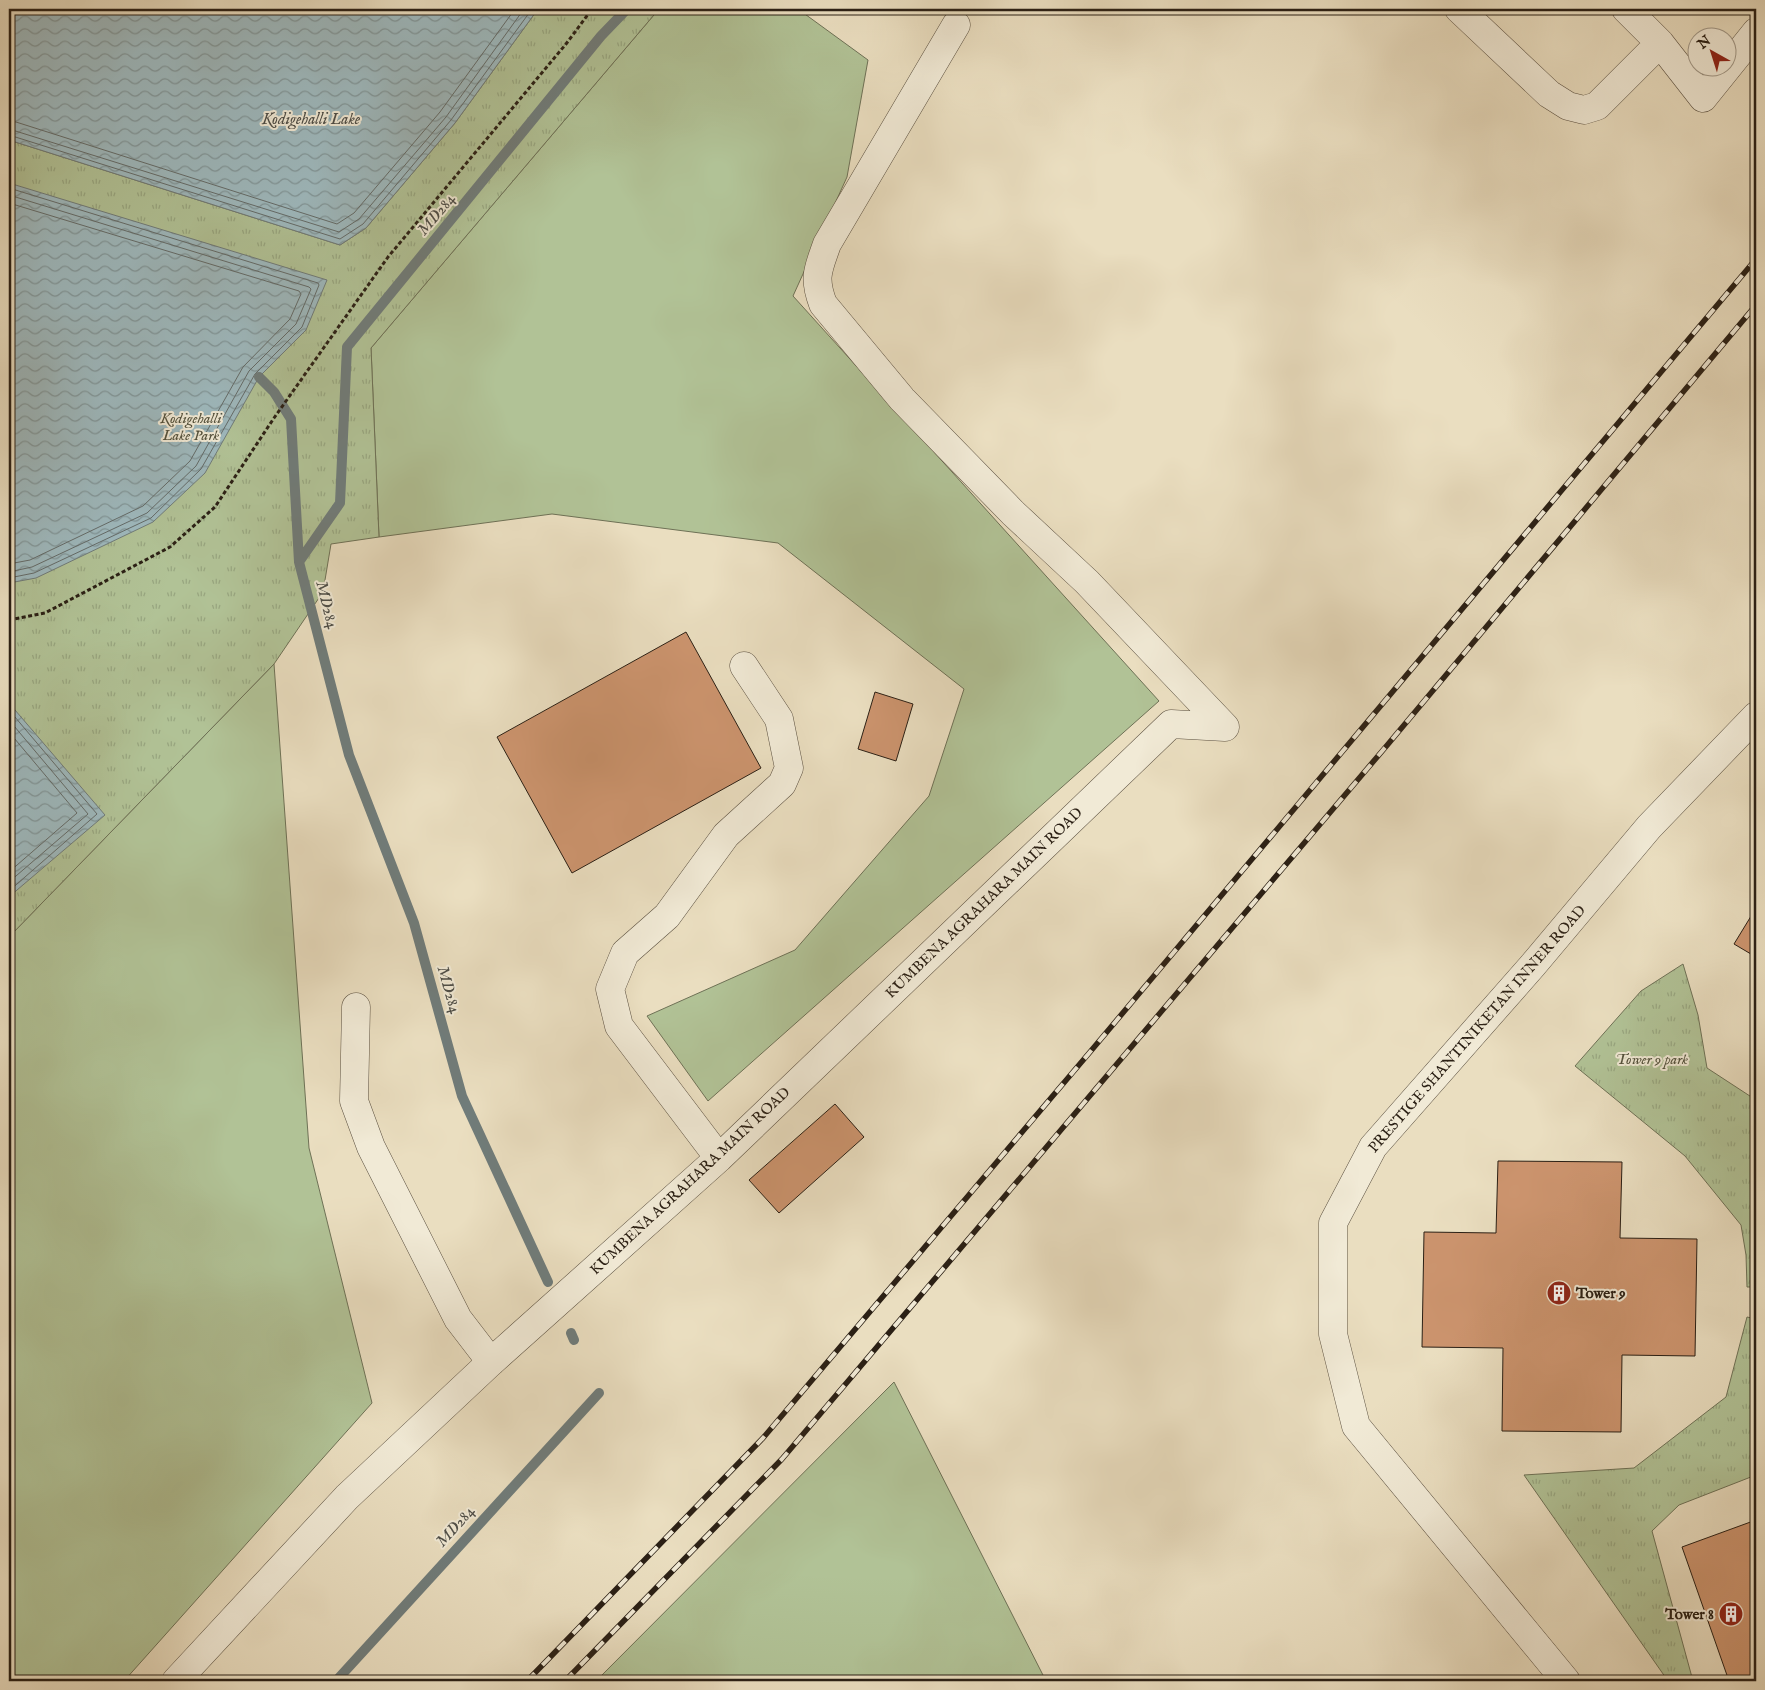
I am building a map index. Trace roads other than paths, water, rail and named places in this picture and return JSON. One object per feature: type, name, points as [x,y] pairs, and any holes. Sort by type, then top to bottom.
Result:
[{"type":"street","points":[[1459,9],[1549,94],[1568,106],[1584,110],[1597,106],[1660,43]]},
{"type":"street","points":[[1626,9],[1660,43],[1703,98],[1756,32]]},
{"type":"street","name":"KUMBENA AGRAHARA MAIN ROAD","points":[[176,1681],[347,1497],[491,1362],[719,1158],[1171,724],[1225,727],[1087,582],[1014,513],[902,399],[823,304],[817,286],[819,268],[827,244],[956,25]]},
{"type":"street","points":[[719,1158],[618,1026],[610,988],[626,953],[667,916],[726,835],[782,784],[786,776],[789,768],[779,720],[744,666]]},
{"type":"street","name":"PRESTIGE SHANTINIKETAN INNER ROAD","points":[[1566,1681],[1356,1426],[1333,1334],[1333,1223],[1373,1147],[1534,965],[1649,827],[1756,716]]},
{"type":"street","points":[[356,1007],[354,1101],[371,1147],[458,1319],[491,1362]]},
{"type":"water","name":"Kodigehalli Lake","points":[[9,9],[538,9],[455,123],[366,228],[340,245],[9,140]]},
{"type":"water","points":[[9,183],[327,280],[306,330],[259,377],[205,473],[153,522],[36,578],[9,583]]},
{"type":"water","points":[[9,703],[105,815],[10,896],[9,895]]},
{"type":"waterway","name":"MD284","points":[[548,1282],[462,1096],[414,923],[349,755],[299,562],[340,503],[347,347],[601,36],[627,9]]},
{"type":"waterway","points":[[259,377],[274,392],[291,419],[299,562]]},
{"type":"waterway","name":"MD284","points":[[571,1333],[574,1340]]},
{"type":"waterway","name":"MD284","points":[[336,1681],[599,1393]]},
{"type":"railway","points":[[527,1681],[763,1438],[1756,259]]},
{"type":"railway","points":[[565,1681],[782,1459],[1389,743],[1756,305]]},
{"type":"place","name":"Tower 9","points":[[1559,1293]]},
{"type":"place","name":"Tower 8","points":[[1731,1614]]},
{"type":"park label","name":"Kodigehalli Lake Park","points":[[191,426]]},
{"type":"park label","name":"Tower 9 park","points":[[1652,1059]]}]
